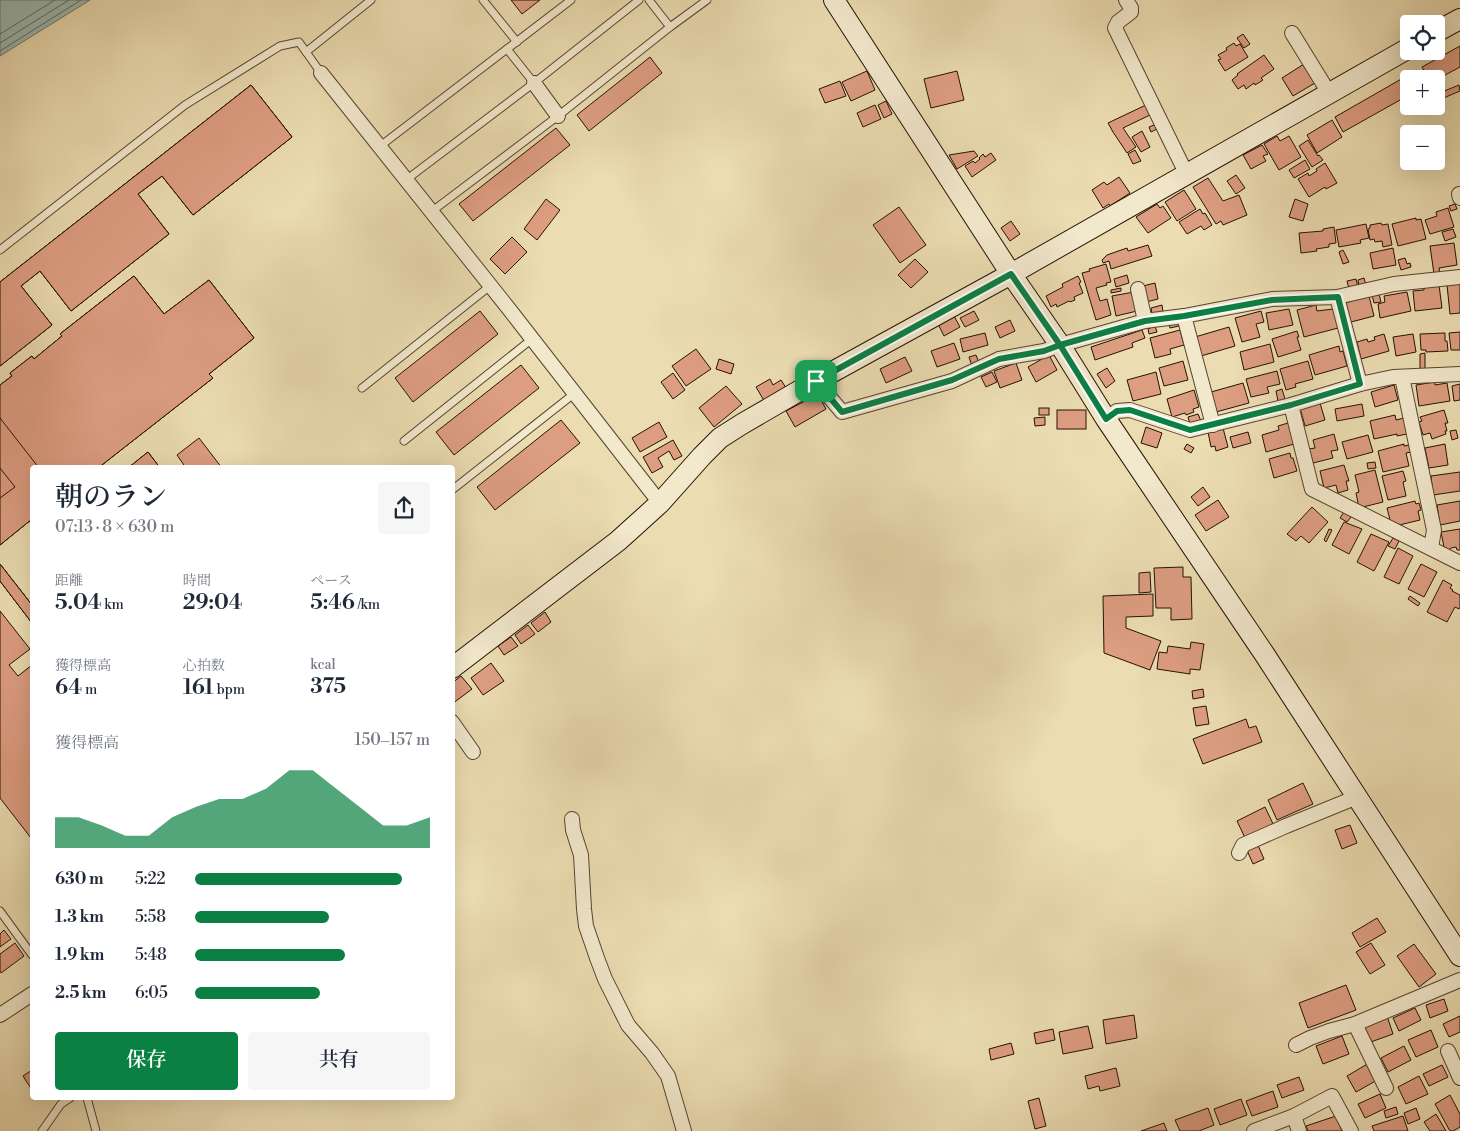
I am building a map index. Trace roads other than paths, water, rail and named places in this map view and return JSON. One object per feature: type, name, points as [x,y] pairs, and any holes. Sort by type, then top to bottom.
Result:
[{"type":"street","points":[[834,0],[1011,274],[1265,656],[1460,956]]},
{"type":"street","points":[[1126,0],[1131,8],[1131,12],[1118,22],[1116,28],[1186,173]]},
{"type":"street","points":[[1445,27],[1460,19]]},
{"type":"street","points":[[1292,33],[1329,93]]},
{"type":"street","points":[[455,666],[618,541],[660,503],[720,438],[816,381],[1011,274],[1400,53]]},
{"type":"street","points":[[321,72],[660,503]]},
{"type":"street","points":[[534,83],[558,116]]},
{"type":"street","points":[[816,381],[842,412],[952,380],[999,359],[1044,351],[1145,321],[1272,300],[1338,297],[1394,284],[1460,277]]},
{"type":"street","points":[[1138,289],[1145,321]]},
{"type":"street","points":[[1338,297],[1360,384]]},
{"type":"street","points":[[1184,316],[1213,425]]},
{"type":"street","points":[[1106,419],[1117,411],[1130,410],[1190,430],[1291,405],[1360,384],[1393,377],[1460,374]]},
{"type":"street","points":[[1402,377],[1434,530],[1431,548]]},
{"type":"street","points":[[1291,405],[1312,489],[1460,562]]},
{"type":"street","points":[[455,726],[473,752]]},
{"type":"street","points":[[1239,853],[1243,845],[1357,797]]},
{"type":"street","points":[[572,819],[573,830],[581,855],[586,926],[597,958],[605,979],[628,1025],[652,1053],[668,1076],[684,1131]]},
{"type":"street","points":[[1296,1045],[1329,1031],[1355,1024],[1460,980]]},
{"type":"street","points":[[0,1015],[30,995]]},
{"type":"street","points":[[1355,1024],[1386,1088]]},
{"type":"street","points":[[1448,1051],[1460,1078]]},
{"type":"street","points":[[1254,1131],[1294,1116],[1332,1096],[1351,1131]]},
{"type":"street","points":[[1294,1116],[1299,1131]]},
{"type":"lane","points":[[306,52],[371,0]]},
{"type":"lane","points":[[485,0],[517,42]]},
{"type":"lane","points":[[379,147],[571,0]]},
{"type":"lane","points":[[406,180],[639,0]]},
{"type":"lane","points":[[649,0],[670,27]]},
{"type":"lane","points":[[432,212],[707,0]]},
{"type":"lane","points":[[0,250],[185,105],[280,46],[298,42],[321,72]]},
{"type":"lane","points":[[507,49],[534,83]]},
{"type":"lane","points":[[362,388],[490,286]]},
{"type":"lane","points":[[404,441],[532,339]]},
{"type":"lane","points":[[455,488],[575,393]]},
{"type":"lane","points":[[0,911],[30,952]]},
{"type":"lane","points":[[42,1131],[61,1104],[67,1100]]},
{"type":"lane","points":[[87,1100],[96,1131]]},
{"type":"water","points":[[0,0],[90,0],[0,56]]}]
